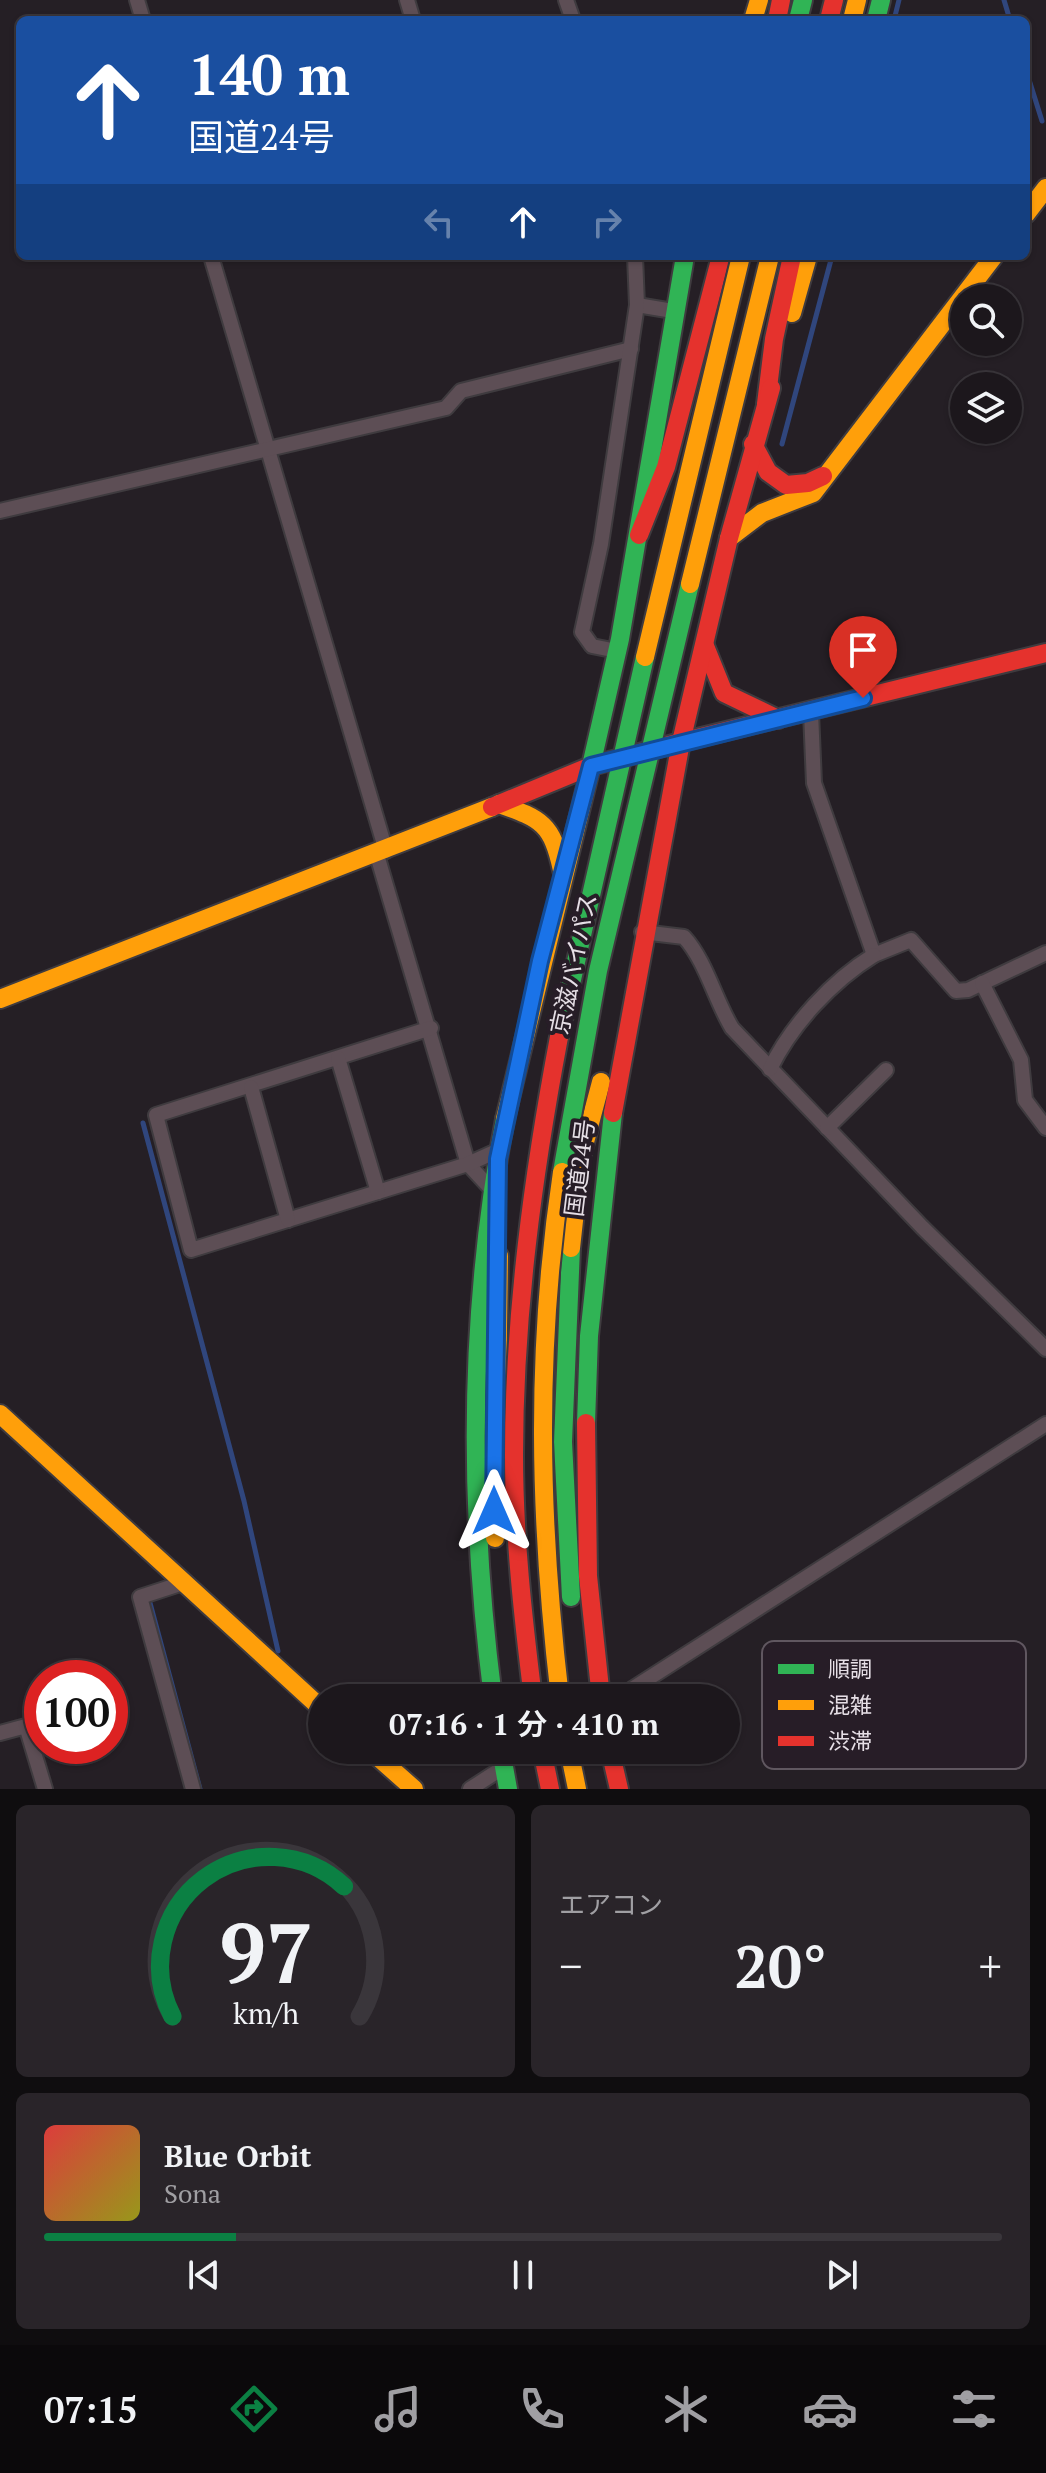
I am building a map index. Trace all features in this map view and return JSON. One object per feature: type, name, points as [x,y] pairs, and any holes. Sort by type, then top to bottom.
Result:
[{"type":"main road","points":[[1030,209],[1046,188]]},
{"type":"main road","points":[[491,1684],[478,1576],[472,1440],[477,1310],[498,1154],[617,651],[684,260]]},
{"type":"main road","points":[[685,389],[696,308],[707,260]]},
{"type":"main road","points":[[639,535],[666,467],[720,260]]},
{"type":"main road","name":"京滋バイパス","points":[[531,1684],[516,1551],[512,1442],[516,1335],[528,1209],[576,944],[740,260]]},
{"type":"main road","name":"京滋バイパス","points":[[558,1684],[543,1560],[538,1433],[544,1298],[559,1172],[610,907],[769,260]]},
{"type":"main road","points":[[766,404],[774,339],[791,260]]},
{"type":"main road","points":[[766,404],[807,260]]},
{"type":"main road","points":[[729,538],[762,513],[813,493],[991,260]]},
{"type":"main road","name":"国道24号","points":[[599,1684],[589,1601],[583,1492],[585,1372],[595,1240],[641,932],[729,538],[766,404]]},
{"type":"main road","points":[[753,444],[768,472],[786,485],[808,483],[828,474]]},
{"type":"main road","points":[[705,646],[724,693],[778,719]]},
{"type":"main road","points":[[0,999],[381,853],[591,766],[1046,653]]},
{"type":"main road","points":[[499,804],[545,823],[555,836],[562,875]]},
{"type":"main road","points":[[582,1684],[563,1529],[561,1438],[579,1175],[598,1090],[627,1010]]},
{"type":"main road","points":[[498,1154],[499,1286],[494,1457],[497,1567],[510,1684]]},
{"type":"main road","points":[[0,1414],[308,1696]]},
{"type":"main road","points":[[386,1764],[414,1789]]},
{"type":"main road","points":[[503,1764],[508,1789]]},
{"type":"main road","points":[[521,1764],[525,1789]]},
{"type":"main road","points":[[545,1764],[550,1789]]},
{"type":"main road","points":[[572,1764],[577,1789]]},
{"type":"main road","points":[[596,1764],[601,1789]]},
{"type":"main road","points":[[613,1764],[619,1789]]},
{"type":"street","points":[[212,260],[468,1164],[493,1191]]},
{"type":"street","points":[[617,651],[592,646],[582,632],[601,544],[631,349],[637,305],[635,260]]},
{"type":"street","points":[[637,305],[673,311]]},
{"type":"street","points":[[0,511],[266,447],[446,408],[461,391],[631,349]]},
{"type":"street","points":[[811,712],[814,783],[874,955]]},
{"type":"street","points":[[641,932],[684,937],[694,947],[714,998],[732,1028],[1046,1349]]},
{"type":"street","points":[[770,1069],[779,1051],[843,975],[874,955],[911,940],[956,991],[982,983],[1046,953]]},
{"type":"street","points":[[982,983],[1021,1060],[1025,1100],[1046,1128]]},
{"type":"street","points":[[431,1028],[156,1115],[191,1250],[498,1154]]},
{"type":"street","points":[[338,1058],[378,1192]]},
{"type":"street","points":[[827,1128],[886,1070]]},
{"type":"street","points":[[251,1087],[288,1220]]},
{"type":"street","points":[[640,1684],[1046,1424]]},
{"type":"street","points":[[183,1583],[140,1597],[193,1789]]},
{"type":"street","points":[[0,1733],[26,1726],[45,1789]]},
{"type":"street","points":[[470,1789],[496,1764]]},
{"type":"waterway","points":[[895,16],[899,0]]},
{"type":"waterway","points":[[1004,0],[1009,16]]},
{"type":"waterway","points":[[1030,83],[1042,121]]},
{"type":"waterway","points":[[782,444],[831,260]]},
{"type":"waterway","points":[[143,1123],[244,1501],[278,1651]]},
{"type":"waterway","points":[[150,1603],[200,1789]]},
{"type":"traffic: fast","points":[[799,16],[803,0]]},
{"type":"traffic: fast","points":[[877,16],[881,0]]},
{"type":"traffic: fast","points":[[591,766],[620,639],[684,260]]},
{"type":"traffic: fast","points":[[562,1172],[598,971],[690,584]]},
{"type":"traffic: fast","points":[[559,1037],[645,657]]},
{"type":"traffic: fast","points":[[586,1423],[589,1336],[613,1113]]},
{"type":"traffic: fast","points":[[491,1684],[479,1553],[476,1408],[484,1264],[505,1119]]},
{"type":"traffic: fast","points":[[571,1248],[563,1442],[571,1597]]},
{"type":"traffic: fast","points":[[504,1764],[508,1789]]},
{"type":"traffic: slow","points":[[754,16],[759,0]]},
{"type":"traffic: slow","points":[[853,16],[857,0]]},
{"type":"traffic: slow","points":[[1030,209],[1046,188]]},
{"type":"traffic: slow","points":[[645,657],[740,260]]},
{"type":"traffic: slow","points":[[690,584],[769,260]]},
{"type":"traffic: slow","points":[[792,313],[807,260]]},
{"type":"traffic: slow","points":[[729,538],[762,513],[813,493],[991,260]]},
{"type":"traffic: slow","points":[[505,1119],[591,766]]},
{"type":"traffic: slow","points":[[499,804],[526,814],[543,825],[554,842],[562,870]]},
{"type":"traffic: slow","points":[[0,999],[492,807]]},
{"type":"traffic: slow","points":[[571,1248],[581,1157],[601,1082]]},
{"type":"traffic: slow","points":[[559,1684],[548,1565],[543,1435],[547,1305],[562,1172]]},
{"type":"traffic: slow","points":[[495,1538],[499,1256]]},
{"type":"traffic: slow","points":[[0,1414],[308,1696]]},
{"type":"traffic: slow","points":[[386,1764],[414,1789]]},
{"type":"traffic: slow","points":[[572,1764],[577,1789]]},
{"type":"traffic: jam","points":[[778,16],[781,0]]},
{"type":"traffic: jam","points":[[830,16],[834,0]]},
{"type":"traffic: jam","points":[[639,535],[666,467],[720,260]]},
{"type":"traffic: jam","points":[[766,404],[774,339],[791,260]]},
{"type":"traffic: jam","points":[[681,742],[729,538],[771,388]]},
{"type":"traffic: jam","points":[[753,444],[768,472],[786,485],[808,483],[823,476]]},
{"type":"traffic: jam","points":[[705,646],[724,693],[778,719]]},
{"type":"traffic: jam","points":[[681,742],[1046,653]]},
{"type":"traffic: jam","points":[[492,807],[591,766],[681,742],[613,1113]]},
{"type":"traffic: jam","points":[[531,1684],[514,1486],[517,1350],[527,1245],[559,1037]]},
{"type":"traffic: jam","points":[[586,1423],[588,1576],[600,1684]]},
{"type":"traffic: jam","points":[[545,1764],[550,1789]]},
{"type":"traffic: jam","points":[[613,1764],[619,1789]]},
{"type":"route","points":[[494,1511],[499,1149],[540,961],[591,766],[863,698]]}]
